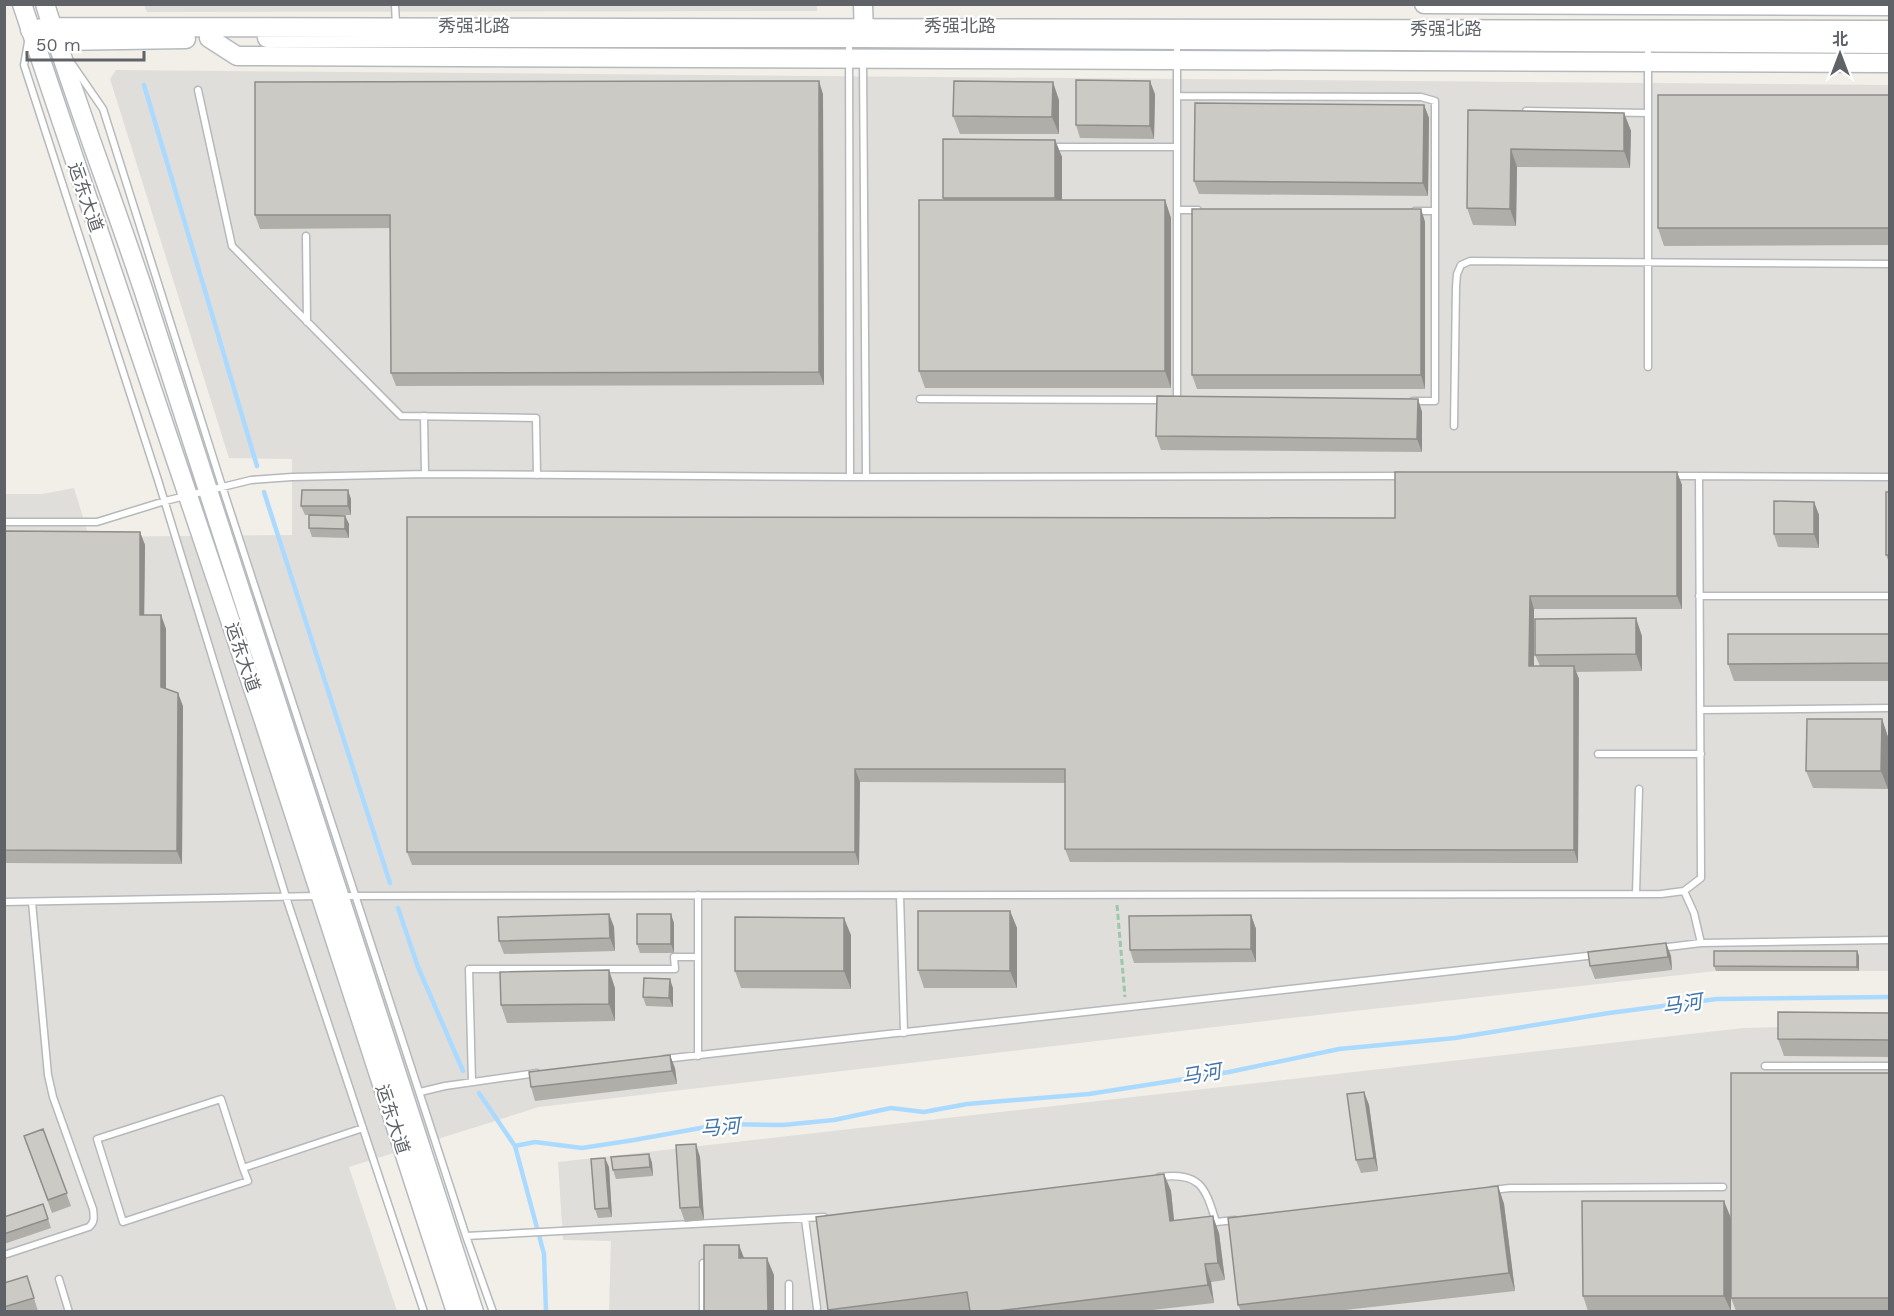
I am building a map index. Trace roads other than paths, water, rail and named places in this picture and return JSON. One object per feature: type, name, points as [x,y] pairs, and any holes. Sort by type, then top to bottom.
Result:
[{"type":"street","name":"运东大道","points":[[22,4],[188,494],[474,1311]]},
{"type":"street","name":"运东大道","points":[[45,4],[215,488],[330,896],[456,1311]]},
{"type":"street","points":[[856,59],[856,31],[864,4]]},
{"type":"street","points":[[1424,4],[1890,6]]},
{"type":"street","name":"秀强北路","points":[[1177,33],[1531,28],[1648,35]]},
{"type":"street","name":"秀强北路","points":[[1688,36],[1890,30]]},
{"type":"street","name":"秀强北路","points":[[54,34],[208,38],[396,31]]},
{"type":"street","name":"秀强北路","points":[[32,37],[54,34],[396,31],[856,31],[1648,35],[1890,44]]},
{"type":"street","points":[[208,38],[237,56],[1890,63]]},
{"type":"lane","points":[[395,4],[396,31]]},
{"type":"lane","points":[[1531,5],[1531,28]]},
{"type":"lane","points":[[1687,5],[1688,36]]},
{"type":"lane","points":[[1177,33],[1177,400]]},
{"type":"lane","points":[[1648,35],[1648,367]]},
{"type":"lane","points":[[32,37],[24,65],[165,501],[286,897],[424,1311]]},
{"type":"lane","points":[[850,477],[856,59]]},
{"type":"lane","points":[[856,59],[866,477]]},
{"type":"lane","points":[[198,90],[232,246],[401,416],[536,418],[537,475]]},
{"type":"lane","points":[[1178,96],[1421,97],[1435,101],[1435,402],[1400,401]]},
{"type":"lane","points":[[1648,100],[1659,100]]},
{"type":"lane","points":[[1519,111],[1648,112]]},
{"type":"lane","points":[[1039,147],[1177,147]]},
{"type":"lane","points":[[1177,210],[1201,210]]},
{"type":"lane","points":[[1411,211],[1435,211]]},
{"type":"lane","points":[[306,236],[307,322]]},
{"type":"lane","points":[[1454,426],[1457,274],[1461,265],[1470,261],[1890,264]]},
{"type":"lane","points":[[920,399],[1188,400]]},
{"type":"lane","points":[[424,416],[425,474]]},
{"type":"lane","points":[[4,522],[97,522],[188,494],[251,480],[425,474],[850,477],[1413,476]]},
{"type":"lane","points":[[1663,476],[1890,477]]},
{"type":"lane","points":[[4,902],[330,896],[1661,894],[1684,891],[1701,878],[1699,476]]},
{"type":"lane","points":[[215,488],[356,896],[466,1236],[493,1311]]},
{"type":"lane","points":[[1700,596],[1890,596]]},
{"type":"lane","points":[[1700,710],[1890,708]]},
{"type":"lane","points":[[1598,754],[1701,754]]},
{"type":"lane","points":[[1636,894],[1639,789]]},
{"type":"lane","points":[[1684,891],[1694,913],[1701,943]]},
{"type":"lane","points":[[698,895],[698,1056]]},
{"type":"lane","points":[[900,895],[904,1033]]},
{"type":"lane","points":[[4,1255],[89,1227],[93,1224],[94,1218],[93,1209],[53,1097],[48,1075],[32,902]]},
{"type":"lane","points":[[1654,948],[1701,943],[1890,940]]},
{"type":"lane","points":[[652,1061],[1607,954]]},
{"type":"lane","points":[[472,1082],[469,969],[675,969],[674,957],[698,957]]},
{"type":"lane","points":[[1765,1066],[1890,1066]]},
{"type":"lane","points":[[420,1092],[445,1086],[550,1072]]},
{"type":"lane","points":[[220,1099],[243,1168],[248,1181],[123,1222],[97,1139],[220,1099]]},
{"type":"lane","points":[[243,1168],[363,1128]]},
{"type":"lane","points":[[1154,1177],[1187,1176],[1199,1183],[1208,1196],[1216,1222],[1240,1219]]},
{"type":"lane","points":[[1486,1191],[1510,1188],[1723,1187]]},
{"type":"lane","points":[[466,1236],[828,1216]]},
{"type":"lane","points":[[805,1219],[817,1308]]},
{"type":"lane","points":[[703,1263],[703,1311]]},
{"type":"lane","points":[[59,1279],[69,1311]]},
{"type":"lane","points":[[789,1284],[789,1311]]},
{"type":"waterway","points":[[144,85],[257,466]]},
{"type":"waterway","points":[[264,492],[390,883]]},
{"type":"waterway","points":[[398,908],[418,967],[463,1071]]},
{"type":"waterway","name":"马河","points":[[515,1146],[535,1142],[582,1148],[723,1124],[783,1125],[834,1120],[891,1108],[924,1112],[967,1104],[1089,1094],[1229,1072],[1339,1049],[1455,1038],[1609,1013],[1717,999],[1890,997]]},
{"type":"waterway","points":[[479,1093],[515,1146],[544,1254],[546,1312]]}]
